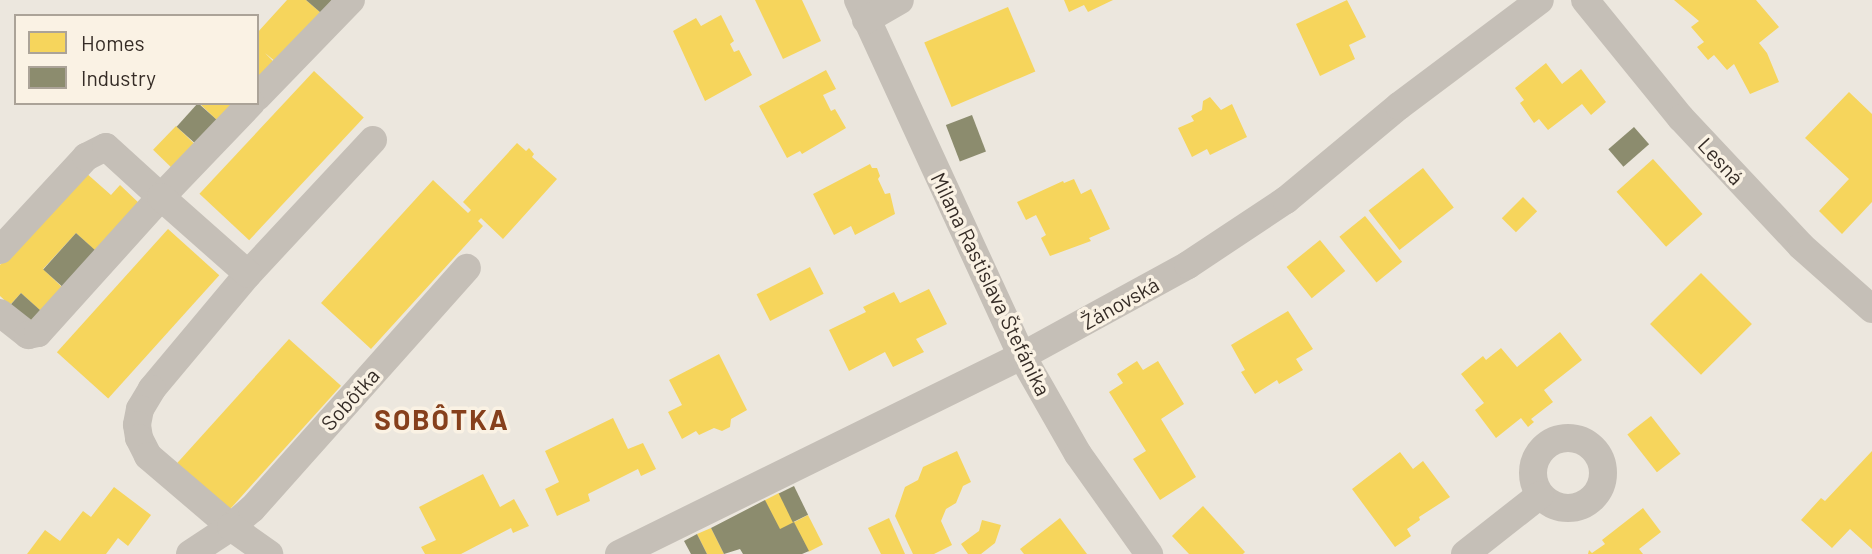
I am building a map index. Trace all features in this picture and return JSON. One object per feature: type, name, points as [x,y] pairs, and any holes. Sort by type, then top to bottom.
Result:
[{"type":"street","points":[[259,95],[351,0]]},
{"type":"street","points":[[862,10],[900,0]]},
{"type":"street","name":"Žánovská","points":[[661,544],[1022,356],[1188,265],[1286,200],[1399,106],[1539,0]]},
{"type":"street","name":"Lesná","points":[[1585,0],[1681,118],[1801,246],[1872,309]]},
{"type":"street","name":"Milana Rastislava Štefánika","points":[[862,10],[1022,356],[1078,454],[1149,554]]},
{"type":"street","points":[[0,313],[28,335],[38,334],[161,197],[249,105]]},
{"type":"street","points":[[269,554],[231,527],[148,456],[139,438],[140,409],[152,388],[248,274],[373,140]]},
{"type":"street","points":[[0,250],[86,157],[106,147],[248,274]]},
{"type":"street","name":"Sobôtka","points":[[190,554],[231,527],[252,509],[467,268]]},
{"type":"street","points":[[1465,554],[1540,495]]},
{"type":"street","points":[[619,554],[661,544]]},
{"type":"building: Homes","points":[[287,0],[306,0],[321,13],[276,62],[265,53],[276,64],[259,82],[259,31]]},
{"type":"building: Homes","points":[[755,0],[802,0],[821,41],[783,59]]},
{"type":"building: Homes","points":[[1064,0],[1113,0],[1088,12],[1084,5],[1069,12]]},
{"type":"building: Homes","points":[[1347,0],[1366,37],[1349,45],[1355,59],[1320,76],[1296,24]]},
{"type":"building: Homes","points":[[1674,0],[1756,0],[1779,27],[1759,43],[1767,53],[1779,82],[1750,94],[1734,64],[1727,70],[1714,55],[1708,60],[1697,47],[1704,42],[1691,27],[1699,21]]},
{"type":"building: Homes","points":[[1008,7],[1035,71],[952,107],[924,43]]},
{"type":"building: Homes","points":[[721,15],[734,41],[730,44],[734,52],[739,50],[752,75],[705,101],[673,31],[696,18],[701,26]]},
{"type":"building: Homes","points":[[1546,63],[1562,84],[1581,69],[1606,102],[1591,115],[1582,104],[1548,130],[1539,119],[1534,123],[1520,103],[1524,100],[1515,88]]},
{"type":"building: Homes","points":[[826,70],[836,89],[823,95],[831,111],[835,109],[846,128],[802,154],[800,151],[787,158],[759,106]]},
{"type":"building: Homes","points":[[314,71],[364,117],[249,240],[199,194]]},
{"type":"building: Homes","points":[[1849,92],[1872,114],[1872,202],[1842,234],[1819,211],[1849,179],[1805,138]]},
{"type":"building: Homes","points":[[1210,97],[1221,110],[1232,104],[1247,137],[1210,155],[1207,149],[1192,157],[1178,128],[1194,121],[1191,116],[1202,110],[1203,101]]},
{"type":"building: Homes","points":[[201,105],[236,105],[220,123]]},
{"type":"building: Homes","points":[[176,126],[197,146],[174,170],[153,150]]},
{"type":"building: Homes","points":[[517,143],[526,151],[529,148],[534,154],[532,157],[557,179],[503,239],[481,218],[478,221],[483,226],[371,349],[321,303],[433,180],[468,213],[471,210],[463,202]]},
{"type":"building: Homes","points":[[1653,159],[1703,214],[1666,247],[1617,192]]},
{"type":"building: Homes","points":[[870,164],[872,168],[877,168],[880,176],[878,179],[885,194],[890,193],[895,214],[855,235],[851,226],[834,235],[813,194]]},
{"type":"building: Homes","points":[[1423,168],[1454,207],[1399,250],[1369,210]]},
{"type":"building: Homes","points":[[85,172],[111,195],[120,185],[141,205],[98,253],[76,233],[43,269],[64,289],[43,313],[21,293],[10,305],[0,296],[0,265]]},
{"type":"building: Homes","points":[[1074,179],[1081,194],[1091,189],[1110,229],[1089,238],[1091,241],[1050,256],[1041,238],[1046,235],[1036,215],[1026,220],[1017,202],[1063,181],[1064,183]]},
{"type":"building: Homes","points":[[1523,197],[1537,211],[1516,232],[1502,218]]},
{"type":"building: Homes","points":[[1365,216],[1402,262],[1376,283],[1339,237]]},
{"type":"building: Homes","points":[[168,229],[219,275],[108,399],[57,352]]},
{"type":"building: Homes","points":[[1320,240],[1345,271],[1312,298],[1287,267]]},
{"type":"building: Homes","points":[[810,267],[824,294],[770,321],[757,294]]},
{"type":"building: Homes","points":[[1701,273],[1752,324],[1701,375],[1650,324]]},
{"type":"building: Homes","points":[[929,289],[947,324],[916,339],[924,352],[893,367],[885,352],[849,371],[829,330],[866,312],[863,307],[894,292],[900,303]]},
{"type":"building: Homes","points":[[1288,311],[1313,349],[1296,359],[1303,370],[1279,384],[1277,380],[1255,394],[1241,372],[1245,370],[1231,345]]},
{"type":"building: Homes","points":[[1560,332],[1582,360],[1544,390],[1553,402],[1531,419],[1534,422],[1528,427],[1521,418],[1496,438],[1475,410],[1484,403],[1461,374],[1483,356],[1486,360],[1501,348],[1517,367]]},
{"type":"building: Homes","points":[[289,339],[341,386],[229,510],[177,463]]},
{"type":"building: Homes","points":[[719,354],[747,410],[731,419],[730,427],[722,431],[714,428],[699,435],[696,431],[682,439],[668,412],[682,405],[669,380]]},
{"type":"building: Homes","points":[[1137,361],[1143,370],[1158,361],[1184,404],[1161,419],[1196,477],[1160,500],[1133,459],[1146,451],[1109,392],[1123,383],[1117,374]]},
{"type":"building: Homes","points":[[1651,416],[1681,454],[1657,472],[1627,434]]},
{"type":"building: Homes","points":[[613,418],[628,449],[643,443],[656,469],[641,476],[638,469],[588,494],[590,501],[557,516],[545,489],[559,482],[545,451]]},
{"type":"building: Homes","points":[[957,451],[971,482],[963,486],[956,503],[946,509],[941,521],[952,545],[934,554],[913,554],[895,516],[905,487],[918,480],[923,467]]},
{"type":"building: Homes","points":[[1872,451],[1872,549],[1850,529],[1832,548],[1801,520],[1821,498],[1825,501]]},
{"type":"building: Homes","points":[[1400,452],[1413,469],[1423,461],[1450,497],[1419,517],[1420,520],[1407,529],[1411,536],[1395,547],[1352,489]]},
{"type":"building: Homes","points":[[483,474],[500,507],[514,499],[529,526],[513,533],[511,528],[461,554],[425,554],[421,547],[436,540],[419,507]]},
{"type":"building: Homes","points":[[114,487],[151,515],[128,546],[118,538],[106,554],[27,554],[45,530],[60,541],[83,511],[91,517]]},
{"type":"building: Homes","points":[[779,493],[794,522],[780,530],[765,500]]},
{"type":"building: Homes","points":[[1203,506],[1245,552],[1243,554],[1189,554],[1172,536]]},
{"type":"building: Homes","points":[[1643,508],[1661,532],[1639,549],[1643,554],[1588,554],[1589,550],[1592,553],[1605,544],[1602,540]]},
{"type":"building: Homes","points":[[808,515],[823,544],[809,552],[794,522]]},
{"type":"building: Homes","points":[[889,518],[905,554],[881,554],[868,528]]},
{"type":"building: Homes","points":[[1060,518],[1087,554],[1024,554],[1020,549]]},
{"type":"building: Homes","points":[[982,520],[1001,525],[995,543],[981,554],[968,554],[961,544],[979,531]]},
{"type":"building: Homes","points":[[711,528],[724,554],[707,554],[697,534]]},
{"type":"building: Industry","points":[[306,0],[332,0],[321,13]]},
{"type":"building: Industry","points":[[196,105],[200,105],[220,123],[199,147],[177,127]]},
{"type":"building: Industry","points":[[972,115],[986,151],[960,161],[946,125]]},
{"type":"building: Industry","points":[[1634,127],[1649,144],[1623,167],[1608,149]]},
{"type":"building: Industry","points":[[76,233],[98,253],[66,289],[43,269]]},
{"type":"building: Industry","points":[[21,293],[43,313],[33,325],[10,305]]},
{"type":"building: Industry","points":[[794,486],[808,515],[793,522],[779,493]]},
{"type":"building: Industry","points":[[765,500],[780,529],[794,522],[809,551],[802,554],[743,554],[740,549],[724,554],[711,528]]},
{"type":"building: Industry","points":[[697,534],[707,554],[691,554],[684,541]]},
{"type":"district","name":"SOBÔTKA","points":[[442,419]]}]
